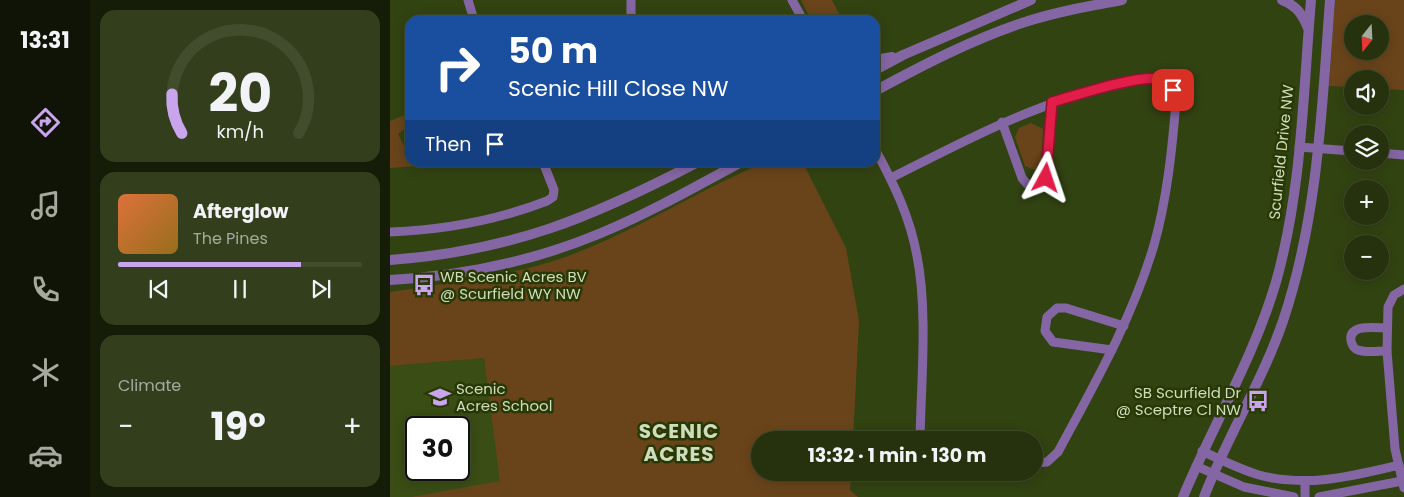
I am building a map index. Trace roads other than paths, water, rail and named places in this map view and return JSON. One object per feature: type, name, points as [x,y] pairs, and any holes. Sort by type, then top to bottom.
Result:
[{"type":"street","points":[[468,0],[472,15]]},
{"type":"street","points":[[631,0],[632,15]]},
{"type":"street","points":[[792,0],[800,15]]},
{"type":"street","points":[[880,67],[903,55],[1031,0]]},
{"type":"street","points":[[880,89],[978,41],[1024,22],[1084,6],[1122,0]]},
{"type":"street","points":[[1282,0],[1300,12],[1308,29]]},
{"type":"street","name":"Scurfield Drive NW","points":[[1183,497],[1202,452],[1244,368],[1275,282],[1290,218],[1299,147],[1311,0]]},
{"type":"street","points":[[1204,497],[1220,459],[1250,401],[1283,321],[1309,223],[1318,149],[1330,0]]},
{"type":"street","points":[[880,59],[903,55]]},
{"type":"street","points":[[891,178],[1002,122],[1052,102],[1096,89],[1152,78],[1168,84],[1176,97],[1171,161],[1161,218],[1141,284],[1124,326],[1055,456],[1043,463]]},
{"type":"street","points":[[1002,122],[1022,178],[1027,184],[1037,185],[1044,181],[1047,174],[1052,102]]},
{"type":"street","points":[[1299,147],[1344,151]]},
{"type":"street","points":[[1389,154],[1404,155]]},
{"type":"street","points":[[880,158],[891,178],[912,233],[920,274],[922,303],[920,431]]},
{"type":"street","points":[[390,232],[424,230],[478,220],[551,200],[554,190],[545,167]]},
{"type":"street","points":[[390,260],[468,251],[541,233],[613,205],[688,167]]},
{"type":"street","points":[[390,280],[466,272],[556,250],[601,233],[650,211],[731,167]]},
{"type":"street","points":[[1319,497],[1403,484],[1391,413],[1386,351],[1390,301],[1394,295],[1404,289]]},
{"type":"street","points":[[1112,350],[1053,342],[1045,330],[1047,317],[1053,310],[1066,308],[1124,326]]},
{"type":"street","points":[[1386,351],[1359,350],[1353,346],[1351,339],[1353,332],[1360,328],[1387,328]]},
{"type":"street","points":[[1202,452],[1260,475],[1305,482],[1342,478],[1399,465]]},
{"type":"street","points":[[1196,466],[1244,487],[1294,497]]},
{"type":"street","points":[[1305,482],[1305,497]]},
{"type":"place","name":"WB Scenic Acres BV @ Scurfield WY NW","points":[[424,285]]},
{"type":"place","name":"Scenic Acres School","points":[[440,397]]},
{"type":"place","name":"SB Scurfield Dr @ Sceptre Cl NW","points":[[1258,401]]},
{"type":"district","name":"SCENIC ACRES","points":[[679,442]]}]
